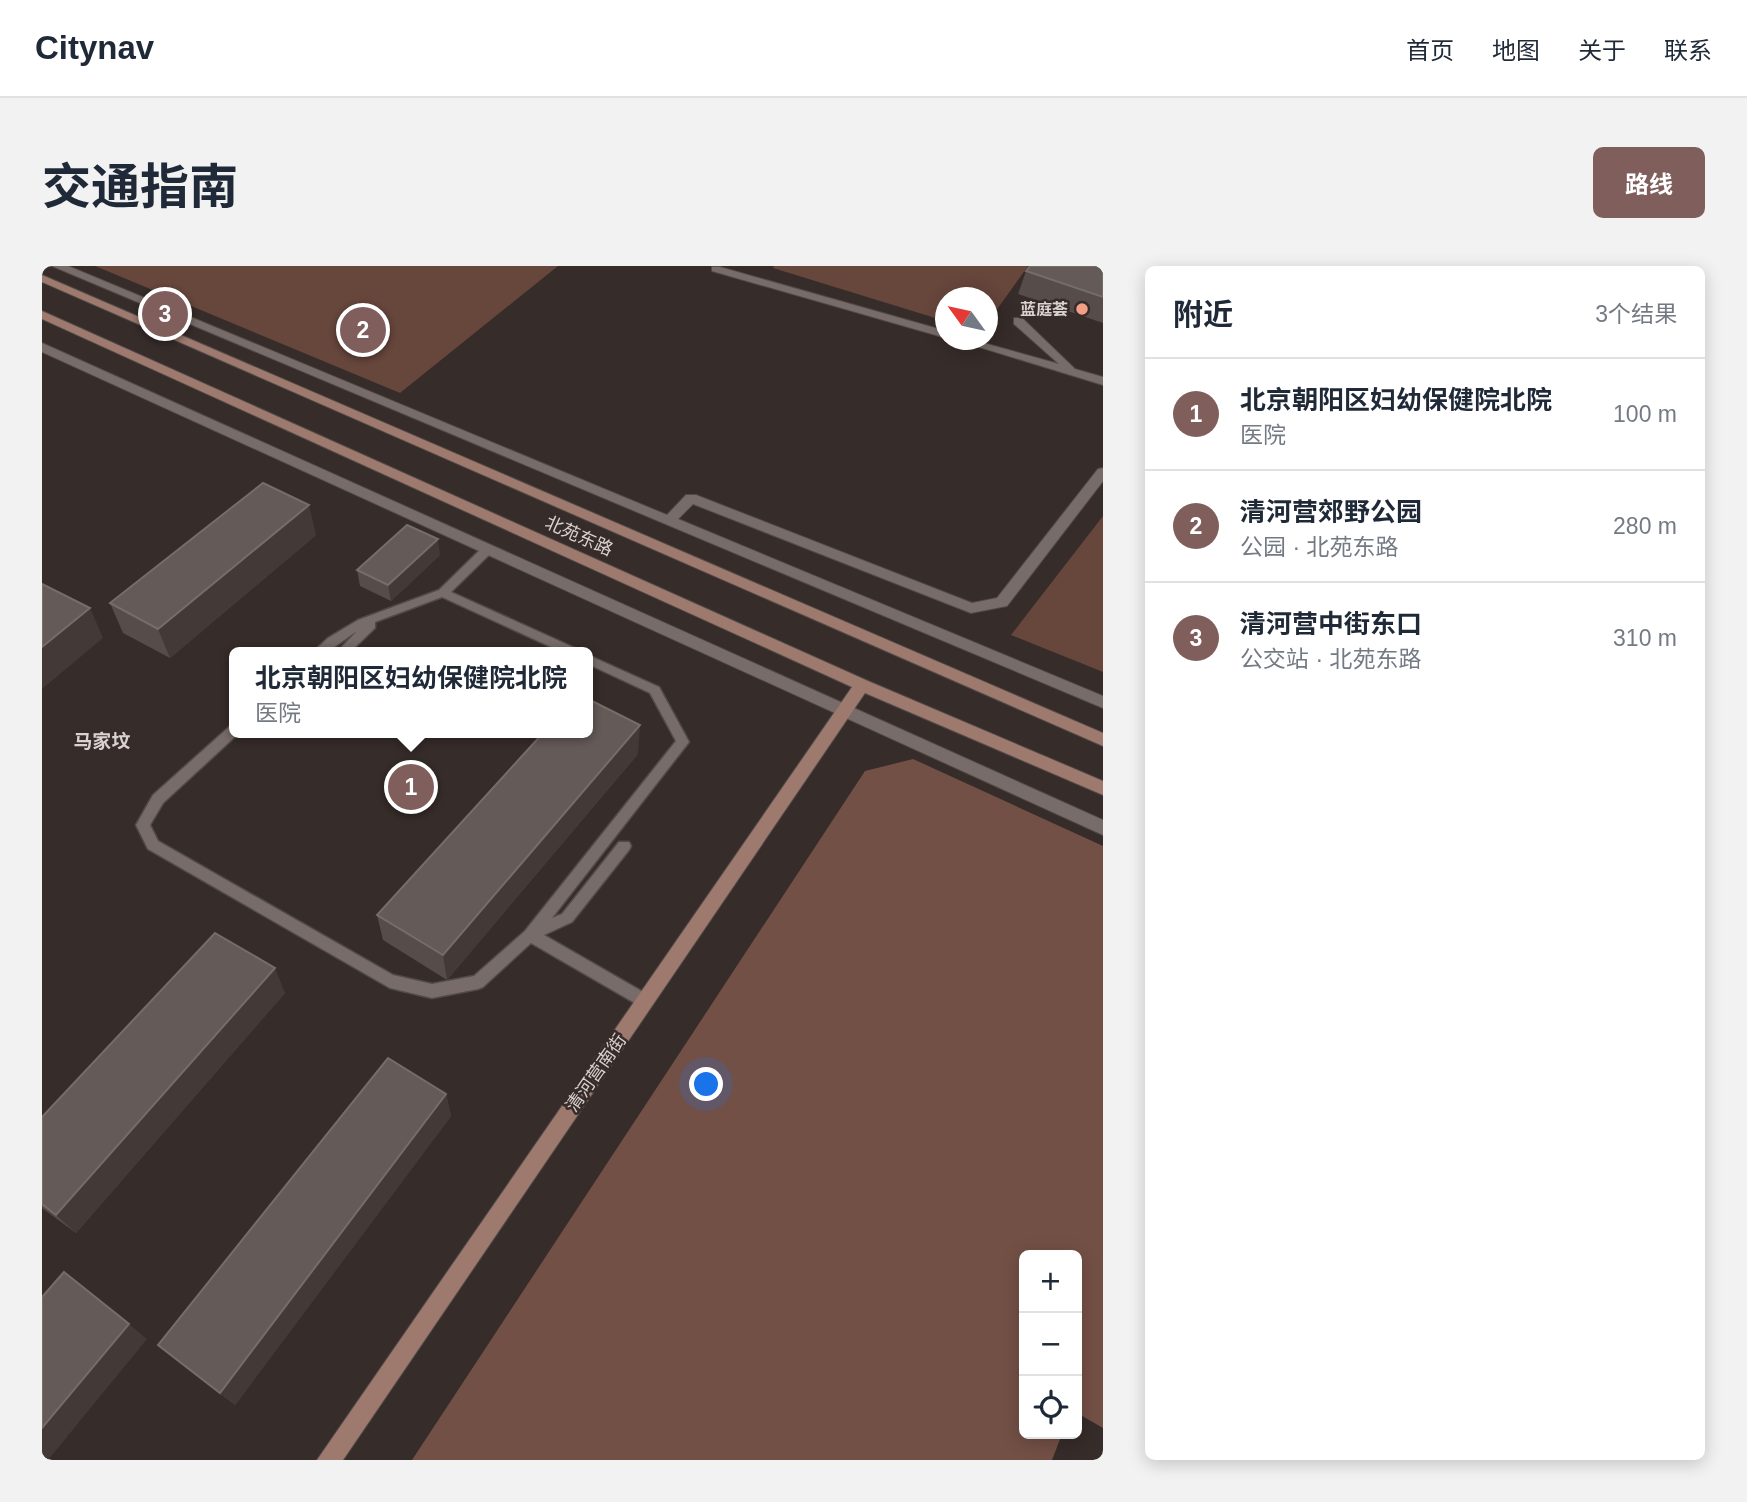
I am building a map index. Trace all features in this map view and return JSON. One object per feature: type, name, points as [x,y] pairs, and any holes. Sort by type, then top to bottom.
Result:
[{"type":"main road","name":"北苑东路","points":[[42,278],[1103,740]]},
{"type":"main road","name":"北苑东路","points":[[42,315],[862,685],[1103,788]]},
{"type":"main road","name":"清河营南街","points":[[329,1460],[862,685]]},
{"type":"street","points":[[58,266],[1103,702]]},
{"type":"street","points":[[716,269],[935,332]]},
{"type":"street","points":[[1018,321],[1072,371]]},
{"type":"street","points":[[42,347],[1103,828]]},
{"type":"street","points":[[997,350],[1103,381]]},
{"type":"street","points":[[669,521],[691,498],[971,608],[1002,602],[1103,472]]},
{"type":"lane","points":[[324,647],[385,612],[443,593],[488,549]]},
{"type":"lane","points":[[443,593],[562,647]]},
{"type":"lane","points":[[347,647],[385,612]]},
{"type":"lane","points":[[229,735],[158,799],[143,825],[153,845],[390,981],[432,991],[478,982],[530,935],[683,742],[655,690],[593,661]]},
{"type":"lane","points":[[530,935],[567,918],[624,846]]},
{"type":"lane","points":[[530,935],[645,1001]]},
{"type":"shaded area","points":[[95,266],[558,266],[400,393]]},
{"type":"shaded area","points":[[1028,266],[998,308],[998,287],[935,287],[935,318],[773,268]]},
{"type":"shaded area","points":[[1103,516],[1103,672],[1011,635]]},
{"type":"shaded area","points":[[913,759],[1103,846],[1103,1428],[1082,1416],[1082,1250],[1019,1250],[1019,1439],[1060,1439],[1052,1460],[412,1460],[865,771]]},
{"type":"building","points":[[1030,266],[1103,266],[1103,297],[1026,271]]},
{"type":"building","points":[[263,483],[309,505],[158,629],[110,603]]},
{"type":"building","points":[[407,525],[438,539],[388,585],[357,570]]},
{"type":"building","points":[[42,584],[90,608],[42,647]]},
{"type":"building","points":[[593,702],[640,725],[443,955],[377,915],[538,738],[593,738]]},
{"type":"building","points":[[215,933],[275,968],[56,1215],[42,1204],[42,1117]]},
{"type":"building","points":[[388,1058],[446,1094],[220,1393],[158,1345]]},
{"type":"building","points":[[64,1272],[129,1324],[42,1428],[42,1297]]},
{"type":"place","name":"蓝庭荟","points":[[1082,309]]},
{"type":"place","name":"清河营中街东口","points":[[165,314]]},
{"type":"place","name":"清河营郊野公园","points":[[363,330]]},
{"type":"place","name":"北京朝阳区妇幼保健院北院","points":[[411,787]]},
{"type":"district","name":"马家坟","points":[[102,741]]}]
